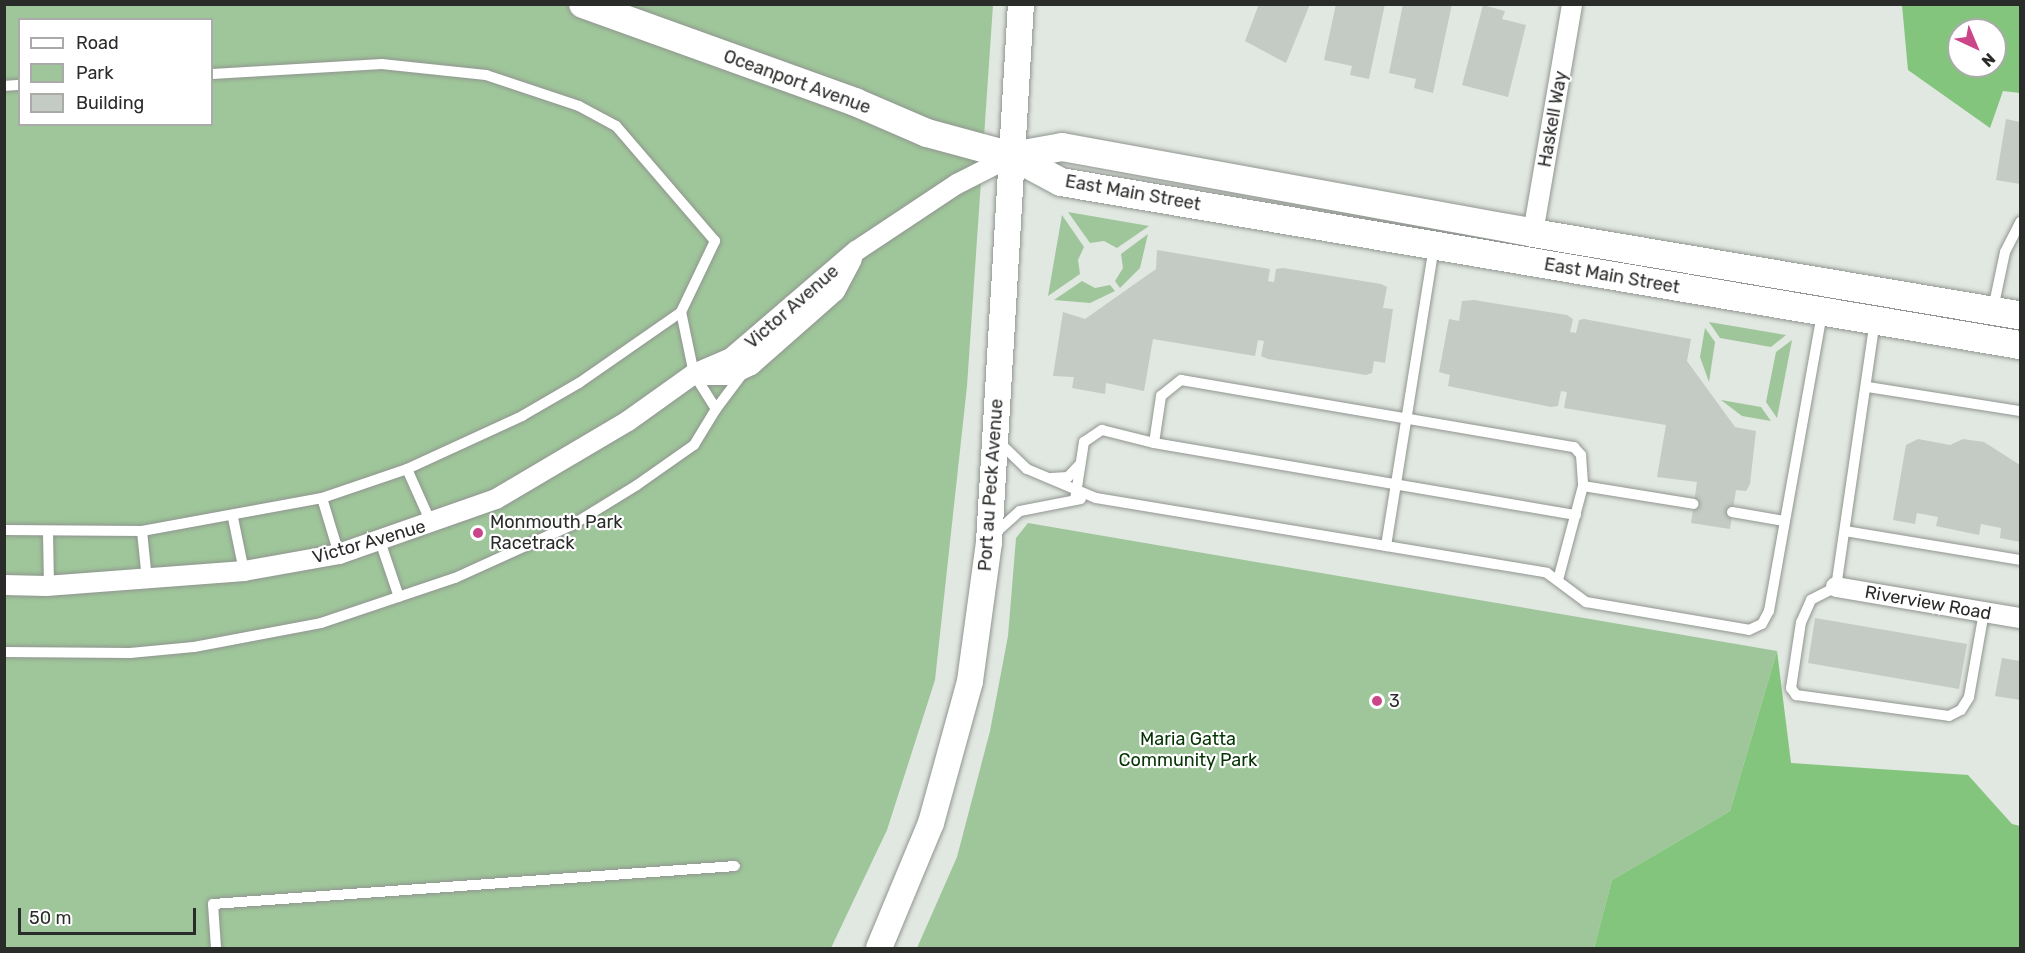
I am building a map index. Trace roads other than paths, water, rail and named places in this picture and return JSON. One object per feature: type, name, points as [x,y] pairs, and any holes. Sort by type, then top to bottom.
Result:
[{"type":"main road","name":"Oceanport Avenue","points":[[583,4],[855,102],[927,133],[1012,156]]},
{"type":"main road","name":"East Main Street","points":[[1012,156],[1062,147],[1533,233],[1877,305],[2020,345]]},
{"type":"main road","name":"East Main Street","points":[[1012,156],[1061,182],[1822,312],[1877,305],[1993,311],[2020,315]]},
{"type":"street","name":"Port au Peck Avenue","points":[[879,948],[931,823],[954,749],[970,681],[988,542],[1021,4]]},
{"type":"street","name":"Haskell Way","points":[[1533,233],[1572,4]]},
{"type":"street","name":"Victor Avenue","points":[[4,585],[48,586],[244,571],[339,554],[432,525],[496,499],[562,461],[694,374],[741,352],[856,251],[957,184],[1012,156]]},
{"type":"street","name":"Victor Avenue","points":[[694,374],[730,375],[751,365],[835,291],[856,251]]},
{"type":"street","name":"Riverview Road","points":[[1836,587],[2020,618]]},
{"type":"lane","points":[[4,530],[48,533],[142,531],[233,518],[322,498],[407,469],[522,416],[579,383],[681,312],[715,241],[630,138],[579,106],[486,75],[381,64],[213,74]]},
{"type":"lane","points":[[1993,311],[2010,235],[2020,222]]},
{"type":"lane","points":[[1386,546],[1434,246]]},
{"type":"lane","points":[[1877,305],[1868,387],[1836,587],[1811,600],[1801,622],[1791,688],[1796,695],[1949,716],[1961,711],[1969,697],[1984,612]]},
{"type":"lane","points":[[681,312],[694,374],[716,409]]},
{"type":"lane","points":[[994,436],[1010,455],[1036,474],[1076,495],[1547,573],[1586,602],[1749,630],[1766,618],[1822,312]]},
{"type":"lane","name":"Victor Avenue","points":[[4,652],[130,653],[194,647],[321,623],[455,578],[572,525],[694,446],[716,409],[751,365]]},
{"type":"lane","points":[[1154,443],[1161,396],[1181,380],[1574,447],[1581,455],[1583,486],[1558,580]]},
{"type":"lane","points":[[1868,387],[2020,411]]},
{"type":"lane","points":[[1076,495],[1084,442],[1096,430],[1154,443],[1576,515]]},
{"type":"lane","points":[[1036,474],[1068,477],[1082,458]]},
{"type":"lane","points":[[407,469],[432,525]]},
{"type":"lane","points":[[1583,486],[1694,504]]},
{"type":"lane","points":[[988,542],[1020,511],[1076,495]]},
{"type":"lane","points":[[322,498],[339,554]]},
{"type":"lane","points":[[1732,512],[1784,521]]},
{"type":"lane","points":[[233,518],[244,571]]},
{"type":"lane","points":[[142,531],[147,580]]},
{"type":"lane","points":[[1845,531],[2020,560]]},
{"type":"lane","points":[[48,533],[48,586]]},
{"type":"lane","points":[[380,541],[399,597]]},
{"type":"lane","points":[[216,948],[213,904],[735,866]]},
{"type":"place","name":"Monmouth Park Racetrack","points":[[478,533]]},
{"type":"place","name":"3","points":[[1377,701]]},
{"type":"park label","name":"Maria Gatta Community Park","points":[[1188,750]]}]
